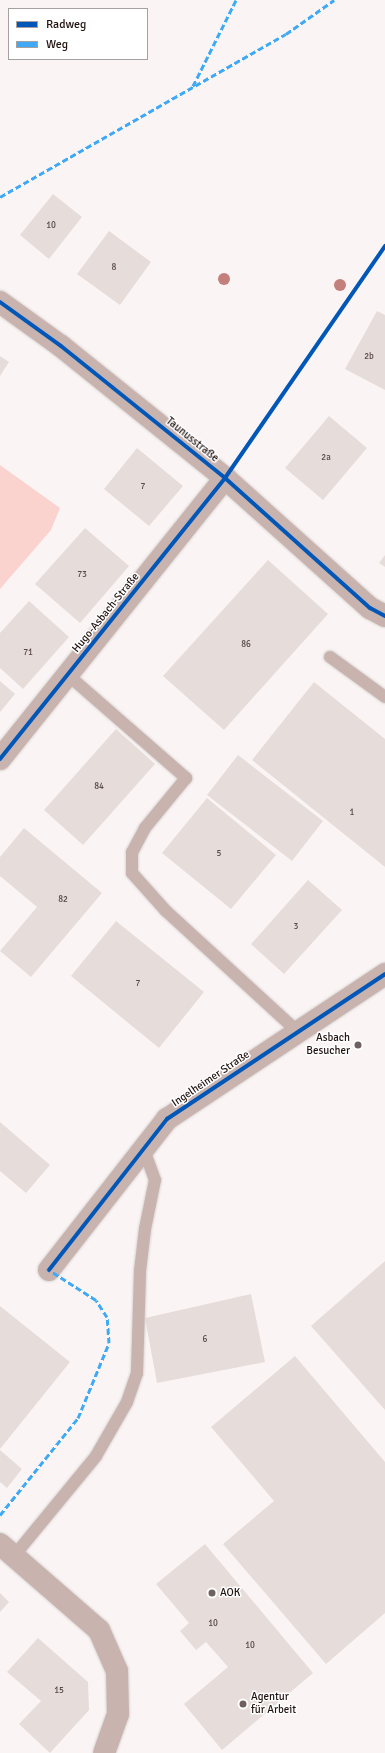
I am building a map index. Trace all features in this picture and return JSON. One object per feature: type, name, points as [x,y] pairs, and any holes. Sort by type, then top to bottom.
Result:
[{"type":"street","name":"Taunusstraße","points":[[0,302],[61,346],[225,478],[370,608],[385,616]]},
{"type":"street","name":"Hugo-Asbach-Straße","points":[[0,759],[225,478]]},
{"type":"street","name":"Ingelheimer Straße","points":[[49,1270],[167,1119],[385,974]]},
{"type":"street","points":[[7,1550],[99,1630],[117,1671],[118,1714],[104,1753]]},
{"type":"lane","points":[[330,657],[385,696]]},
{"type":"lane","points":[[68,675],[186,778],[145,828],[132,852],[132,873],[166,911],[298,1032]]},
{"type":"lane","points":[[7,1550],[96,1456],[127,1402],[137,1373],[140,1271],[145,1229],[155,1180],[144,1149]]},
{"type":"shaded area","points":[[0,465],[60,508],[51,530],[0,589]]},
{"type":"building","points":[[53,194],[82,217],[49,259],[20,235]]},
{"type":"building","points":[[109,231],[151,262],[120,305],[77,274]]},
{"type":"building","points":[[377,311],[385,315],[385,390],[345,369]]},
{"type":"building","points":[[0,356],[9,362],[0,376]]},
{"type":"building","points":[[329,416],[367,448],[323,500],[285,468]]},
{"type":"building","points":[[137,448],[183,486],[149,526],[104,489]]},
{"type":"building","points":[[85,528],[129,566],[80,623],[35,584]]},
{"type":"building","points":[[385,555],[385,567],[379,563]]},
{"type":"building","points":[[268,560],[328,614],[224,730],[163,676]]},
{"type":"building","points":[[29,601],[69,637],[23,689],[0,668],[0,633]]},
{"type":"building","points":[[0,681],[15,694],[0,712]]},
{"type":"building","points":[[314,682],[385,739],[385,867],[252,760]]},
{"type":"building","points":[[116,729],[155,764],[83,845],[44,810]]},
{"type":"building","points":[[238,755],[323,821],[292,861],[207,795]]},
{"type":"building","points":[[207,798],[276,855],[231,909],[162,853]]},
{"type":"building","points":[[24,828],[102,893],[31,977],[0,951],[37,907],[0,876],[0,857]]},
{"type":"building","points":[[308,880],[342,910],[284,974],[251,944]]},
{"type":"building","points":[[116,921],[204,992],[159,1048],[71,976]]},
{"type":"building","points":[[0,1122],[50,1165],[26,1193],[0,1171]]},
{"type":"building","points":[[385,1261],[385,1410],[311,1326]]},
{"type":"building","points":[[251,1294],[265,1362],[157,1383],[145,1318]]},
{"type":"building","points":[[0,1306],[70,1362],[0,1449]]},
{"type":"building","points":[[295,1356],[385,1462],[385,1613],[326,1664],[223,1544],[274,1501],[211,1427]]},
{"type":"building","points":[[0,1450],[22,1469],[7,1488],[0,1482]]},
{"type":"building","points":[[205,1544],[313,1673],[222,1750],[184,1704],[228,1667],[206,1642],[196,1650],[180,1631],[189,1623],[156,1584]]},
{"type":"building","points":[[0,1593],[9,1602],[0,1612]]},
{"type":"building","points":[[38,1638],[88,1682],[89,1710],[50,1753],[19,1724],[41,1701],[7,1672]]},
{"type":"marked path","points":[[193,86],[236,0]]},
{"type":"marked path","points":[[0,197],[286,34],[334,0]]},
{"type":"marked path","points":[[0,1515],[78,1418],[109,1343],[107,1317],[96,1300],[49,1270]]},
{"type":"cycle path","points":[[0,759],[225,478],[385,246]]},
{"type":"cycle path","points":[[0,302],[61,346],[225,478],[370,608],[385,616]]},
{"type":"cycle path","points":[[49,1270],[167,1119],[385,974]]},
{"type":"place","name":"Asbach Besucher","points":[[358,1045]]},
{"type":"place","name":"AOK","points":[[212,1593]]},
{"type":"place","name":"Agentur für Arbeit","points":[[243,1704]]}]
